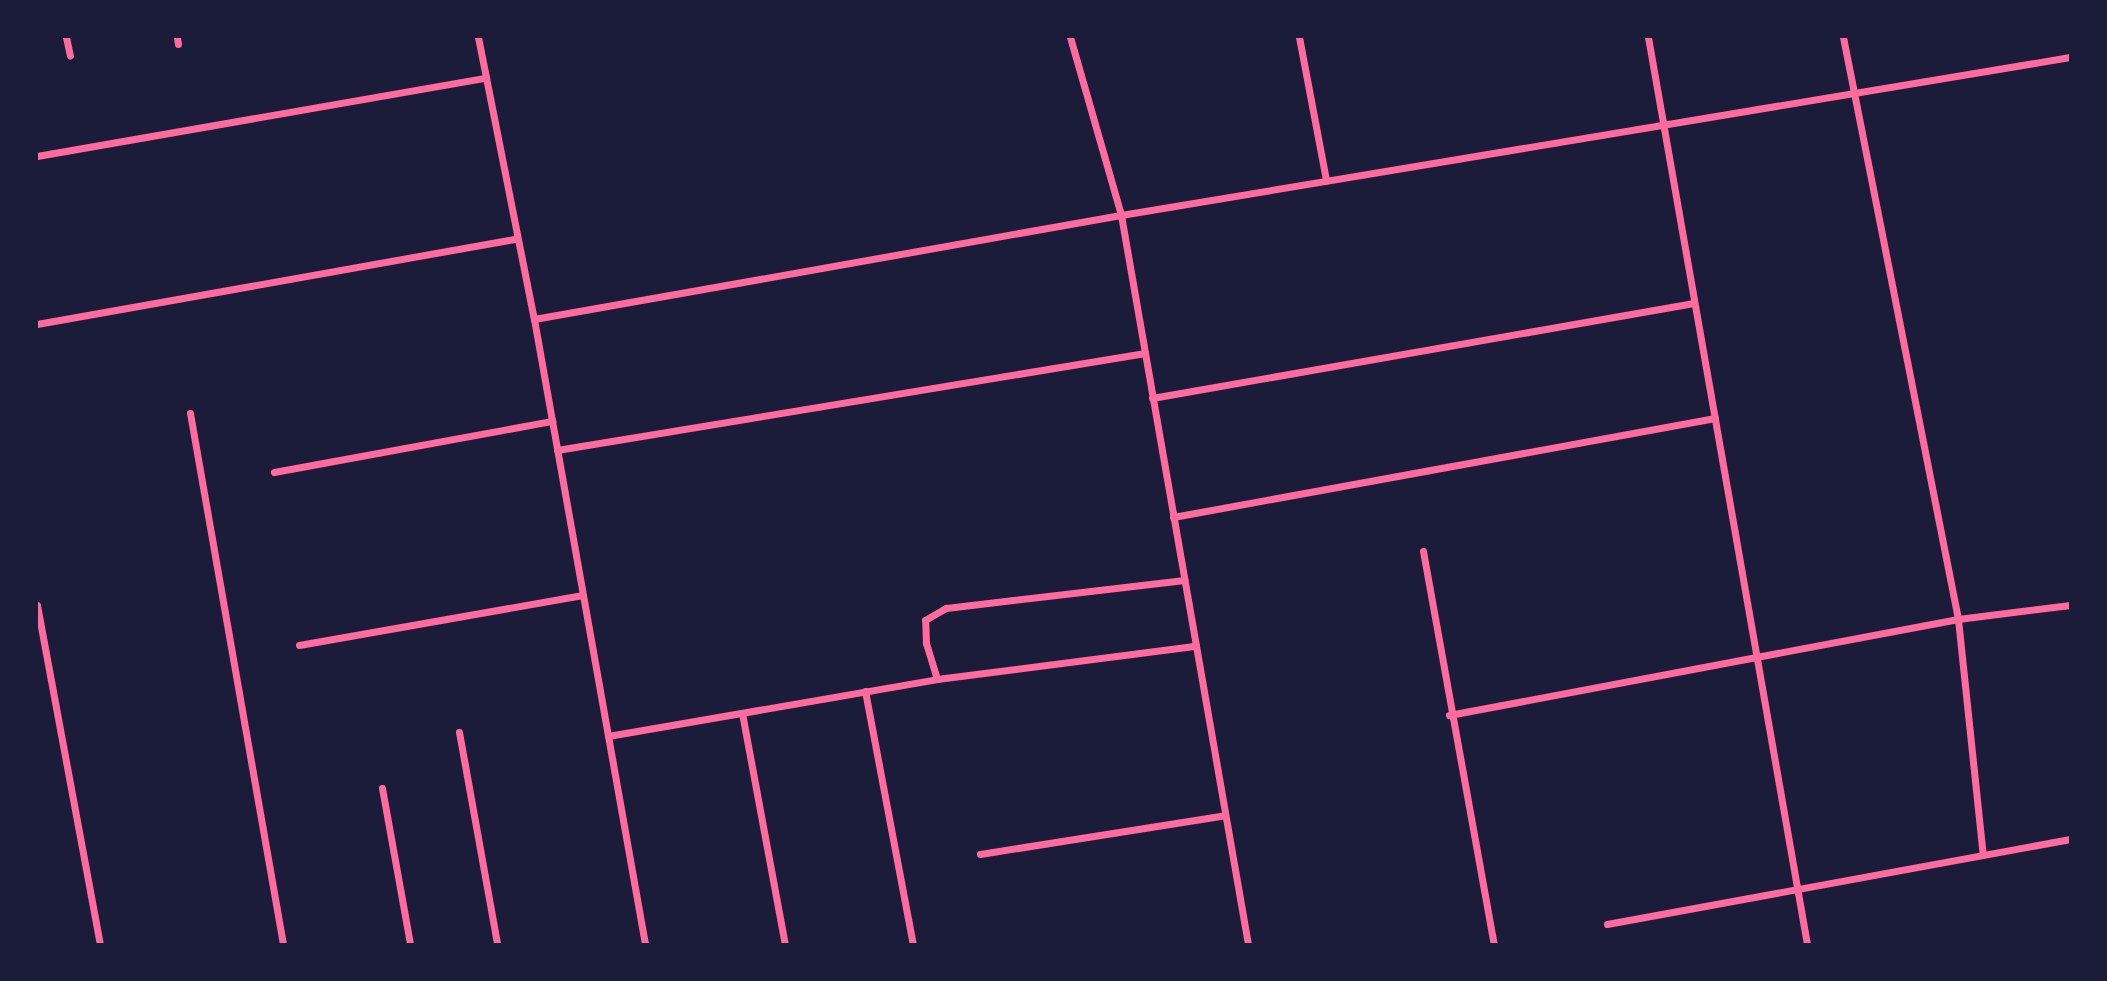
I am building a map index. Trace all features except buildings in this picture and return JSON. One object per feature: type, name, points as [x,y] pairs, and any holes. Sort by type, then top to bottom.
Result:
[{"type":"street","points":[[66,37],[69,57]]},
{"type":"street","points":[[478,37],[515,239],[534,319],[645,944]]},
{"type":"street","points":[[1070,37],[1121,215],[1248,944]]},
{"type":"street","points":[[1300,37],[1326,180]]},
{"type":"street","points":[[1648,37],[1808,944]]},
{"type":"street","points":[[1843,37],[1958,619],[1983,855]]},
{"type":"street","points":[[534,319],[1326,180],[2070,57]]},
{"type":"street","points":[[37,156],[486,78]]},
{"type":"street","points":[[37,324],[515,239]]},
{"type":"street","points":[[1152,398],[1694,303]]},
{"type":"street","points":[[557,450],[1145,353]]},
{"type":"street","points":[[190,413],[283,944]]},
{"type":"street","points":[[1173,517],[1715,418]]},
{"type":"street","points":[[274,472],[552,421]]},
{"type":"street","points":[[1423,551],[1449,715],[1494,944]]},
{"type":"street","points":[[937,679],[926,643],[925,620],[946,608],[1184,580]]},
{"type":"street","points":[[299,645],[583,594]]},
{"type":"street","points":[[37,605],[100,944]]},
{"type":"street","points":[[1449,715],[1958,619],[2070,605]]},
{"type":"street","points":[[608,736],[937,679],[1196,646]]},
{"type":"street","points":[[865,691],[913,944]]},
{"type":"street","points":[[743,713],[785,944]]},
{"type":"street","points":[[459,732],[497,944]]},
{"type":"street","points":[[382,788],[410,944]]},
{"type":"street","points":[[980,854],[1225,815]]},
{"type":"street","points":[[1607,924],[2070,839]]}]
